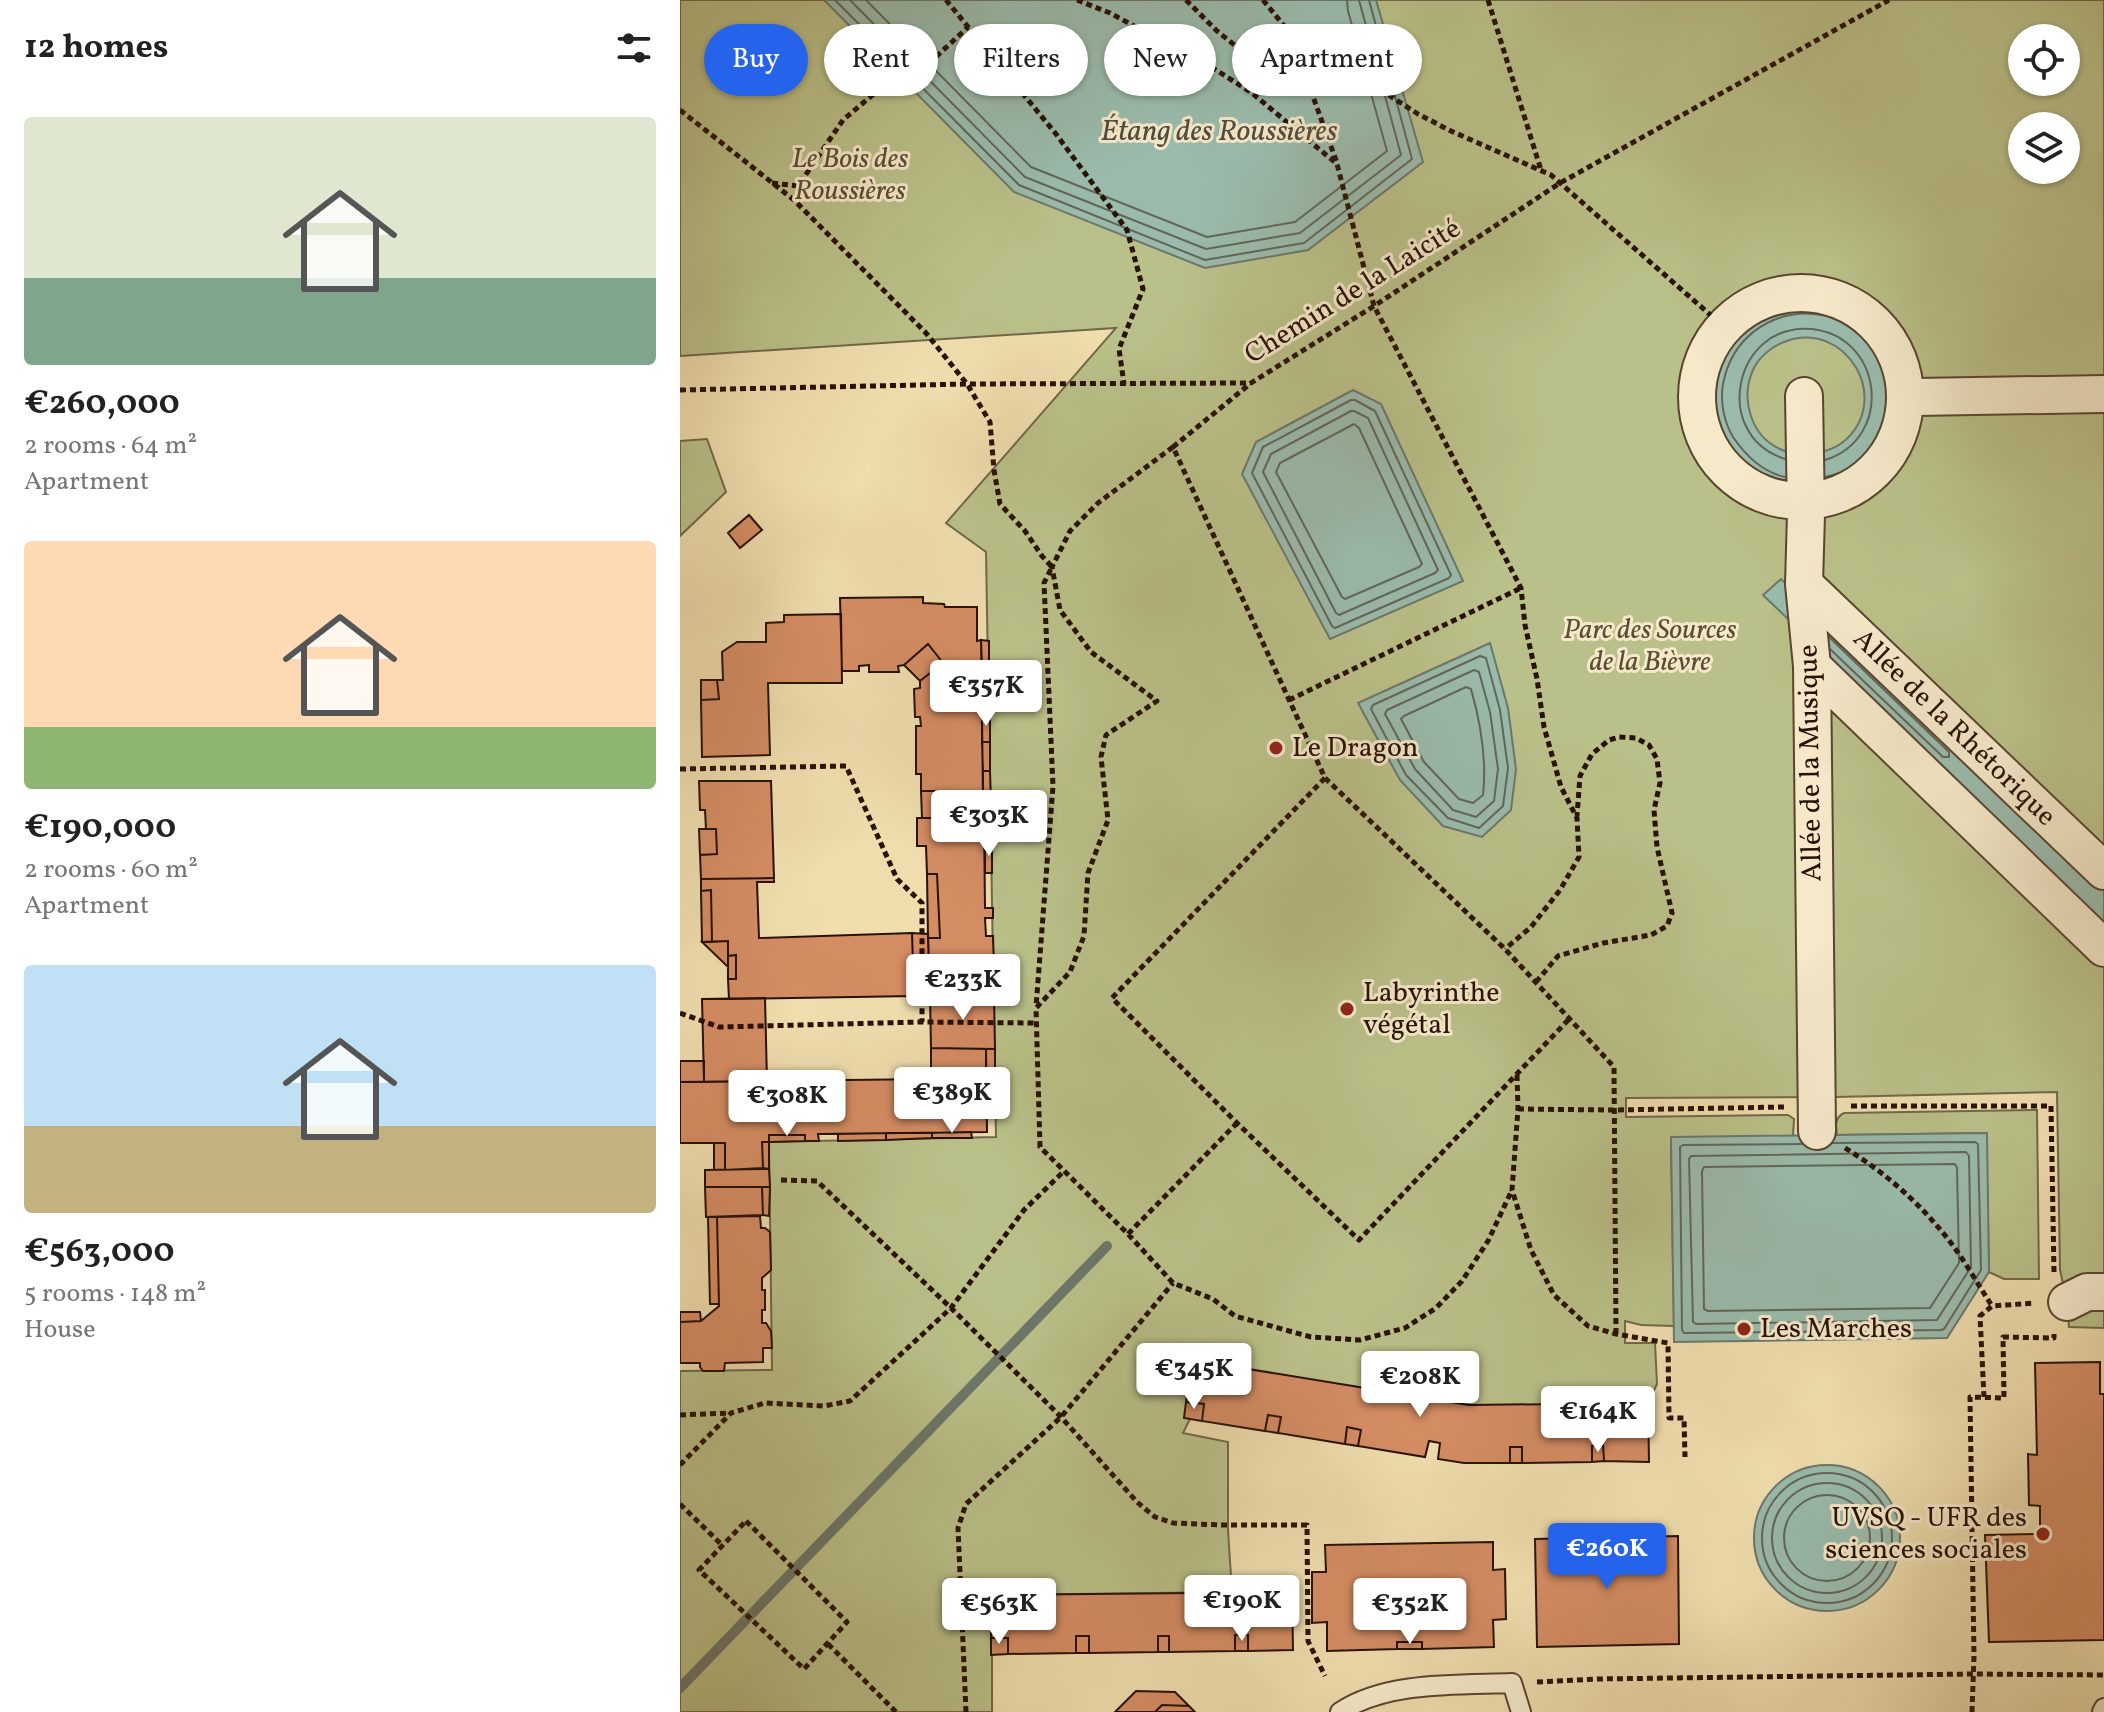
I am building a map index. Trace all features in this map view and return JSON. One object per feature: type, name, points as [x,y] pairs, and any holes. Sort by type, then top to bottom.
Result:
[{"type":"street","points":[[1810,292],[1840,300],[1868,316],[1889,340],[1902,370],[1905,395],[1903,420],[1894,446],[1878,468],[1857,485],[1832,497],[1806,501],[1771,497],[1739,481],[1714,456],[1699,425],[1696,390],[1704,355],[1723,326],[1748,306],[1778,294],[1810,292]]},
{"type":"street","points":[[1905,395],[2104,394]]},
{"type":"street","name":"Allée de la Musique","points":[[1804,396],[1805,589],[1810,653],[1817,1119]]},
{"type":"street","name":"Allée de la Rhétorique","points":[[1805,589],[2104,871]]},
{"type":"street","name":"Allée de la Rhétorique","points":[[1810,653],[2104,948]]},
{"type":"street","points":[[2059,1300],[2087,1292],[2104,1292]]},
{"type":"lane","points":[[1340,1712],[1393,1690],[1512,1683],[1521,1712]]},
{"type":"path","points":[[946,0],[966,24]]},
{"type":"path","points":[[1077,0],[1110,13],[1232,80]]},
{"type":"path","points":[[1186,0],[1232,43]]},
{"type":"path","points":[[1263,0],[1283,24]]},
{"type":"path","points":[[1488,0],[1541,170]]},
{"type":"path","name":"Chemin de la Laicité","points":[[680,390],[967,384],[1251,383],[1560,183],[1889,0]]},
{"type":"path","points":[[772,183],[798,186],[843,120],[883,86],[924,68],[954,40]]},
{"type":"path","points":[[1025,96],[1127,230],[1143,289],[1119,349],[1124,384]]},
{"type":"path","points":[[1256,96],[1337,164]]},
{"type":"path","points":[[1313,96],[1337,164],[1374,306],[1521,588],[1544,727],[1561,787],[1577,818]]},
{"type":"path","points":[[1390,96],[1451,131],[1551,175],[1723,326]]},
{"type":"path","points":[[681,113],[794,200],[926,333],[967,384],[990,422],[1000,504],[1052,567],[1060,610],[1091,652],[1157,701],[1106,735],[1101,757],[1108,820],[1088,873],[1084,936],[1070,972],[1036,1008]]},
{"type":"path","points":[[1251,383],[1098,503],[1070,531],[1044,583],[1053,786],[1036,1008],[1040,1147],[1173,1283],[1213,1299],[1235,1316],[1311,1337],[1360,1340],[1405,1328],[1436,1308],[1462,1281],[1488,1241],[1512,1190],[1518,1109],[1517,1074]]},
{"type":"path","points":[[1173,447],[1325,778],[1505,949],[1614,1067],[1616,1334]]},
{"type":"path","points":[[1289,700],[1521,588]]},
{"type":"path","points":[[1505,949],[1531,927],[1560,890],[1579,857],[1577,818],[1580,776],[1592,754],[1609,740],[1619,737],[1636,738],[1649,745],[1657,759],[1660,783],[1654,810],[1657,847],[1672,913],[1667,926],[1651,935],[1603,943],[1558,956],[1536,982]]},
{"type":"path","points":[[680,769],[846,766],[897,879],[922,903],[922,1022]]},
{"type":"path","points":[[1325,778],[1112,998],[1237,1123],[1359,1240],[1570,1018]]},
{"type":"path","points":[[680,1013],[719,1027],[922,1022],[1036,1023]]},
{"type":"path","points":[[1518,1109],[1817,1119],[2051,1106],[2059,1300],[2054,1338],[2003,1337],[2004,1398],[1970,1397],[1972,1712]]},
{"type":"path","points":[[1817,1119],[1911,1197],[1951,1244],[1992,1306]]},
{"type":"path","points":[[1128,1234],[1237,1123]]},
{"type":"path","points":[[680,1415],[731,1413],[765,1403],[824,1406],[850,1401],[951,1308],[1024,1210],[1064,1171]]},
{"type":"path","points":[[781,1180],[817,1181],[1061,1417],[1137,1502],[1155,1517],[1173,1523],[1307,1525],[1308,1641],[1325,1676]]},
{"type":"path","points":[[1512,1190],[1531,1250],[1554,1295],[1588,1326],[1668,1343],[1669,1418],[1684,1418],[1685,1457]]},
{"type":"path","points":[[966,1712],[958,1528],[966,1504],[1061,1417],[1173,1283]]},
{"type":"path","points":[[1984,1397],[1980,1316],[1992,1306],[2014,1304]]},
{"type":"path","points":[[680,1465],[731,1413]]},
{"type":"path","points":[[680,1504],[722,1545]]},
{"type":"path","points":[[746,1521],[847,1622],[804,1669],[699,1570],[722,1545],[746,1521]]},
{"type":"path","points":[[828,1644],[896,1712]]},
{"type":"path","points":[[1512,1683],[1597,1679],[2104,1675]]},
{"type":"green space","name":"Parc des Sources de la Bièvre","points":[[680,0],[2104,0],[2104,1328],[2069,1327],[2060,1270],[2057,1092],[1626,1098],[1626,1117],[1788,1115],[1794,1119],[1793,1136],[1671,1138],[1674,1326],[1625,1321],[1625,1343],[1655,1343],[1657,1384],[1648,1403],[1190,1419],[1183,1433],[1228,1442],[1232,1592],[992,1595],[992,1712],[680,1712],[680,1371],[772,1370],[769,1142],[996,1137],[986,552],[946,523],[1116,328],[680,356]]},
{"type":"green space","points":[[707,439],[726,492],[680,536],[680,441]]},
{"type":"green space","points":[[2037,1110],[2039,1279],[2004,1279],[1989,1272],[1986,1133],[1837,1135],[1836,1128],[1837,1120],[1844,1113]]},
{"type":"water","name":"Étang des Roussières","points":[[824,0],[1376,0],[1383,24],[1232,24],[1232,96],[1404,96],[1423,162],[1308,250],[1205,268],[1014,192],[919,96],[938,96],[938,24],[848,24]]},
{"type":"water","points":[[1805,304],[1847,314],[1877,337],[1891,362],[1897,388],[1895,414],[1885,440],[1868,461],[1845,478],[1815,488],[1815,454],[1843,442],[1858,425],[1864,405],[1863,386],[1856,367],[1843,352],[1827,342],[1806,338],[1784,342],[1762,357],[1749,381],[1748,404],[1755,426],[1770,443],[1798,455],[1798,488],[1774,482],[1752,471],[1735,454],[1723,434],[1716,412],[1715,389],[1719,367],[1729,346],[1743,329],[1763,315]]},
{"type":"water","points":[[1353,390],[1381,404],[1463,581],[1330,639],[1242,474],[1256,442]]},
{"type":"water","points":[[1781,579],[2104,890],[2104,923],[1763,595]]},
{"type":"water","points":[[1490,643],[1508,708],[1516,769],[1511,810],[1482,837],[1443,826],[1400,780],[1358,703]]},
{"type":"water","points":[[1987,1133],[1989,1272],[1947,1338],[1674,1342],[1671,1137]]},
{"type":"water","points":[[1827,1465],[1855,1470],[1879,1486],[1895,1510],[1900,1538],[1895,1566],[1879,1590],[1855,1606],[1827,1611],[1799,1606],[1775,1590],[1759,1566],[1754,1538],[1759,1510],[1775,1486],[1799,1470]]},
{"type":"building","points":[[749,515],[762,530],[740,548],[728,533]]},
{"type":"building","points":[[923,597],[923,603],[977,607],[982,700],[989,700],[990,715],[982,715],[983,802],[991,802],[991,817],[984,817],[985,908],[993,908],[993,918],[985,918],[986,936],[993,936],[994,966],[986,966],[986,995],[930,996],[928,938],[940,938],[937,874],[927,874],[926,846],[917,846],[917,818],[943,818],[942,791],[921,791],[921,774],[916,774],[916,726],[921,726],[920,717],[915,717],[914,689],[920,688],[920,681],[943,663],[928,644],[904,665],[898,666],[899,672],[869,672],[869,665],[859,666],[859,671],[842,671],[840,598]]},
{"type":"building","points":[[841,614],[842,683],[768,683],[770,755],[702,757],[701,700],[719,699],[717,680],[723,680],[722,652],[737,642],[766,642],[766,623],[784,622],[784,615]]},
{"type":"building","points":[[981,640],[989,641],[989,668],[982,668]]},
{"type":"building","points":[[928,644],[943,663],[920,681],[904,665]]},
{"type":"building","points":[[982,668],[989,668],[989,700],[982,700]]},
{"type":"building","points":[[701,680],[717,680],[719,699],[701,700]]},
{"type":"building","points":[[982,715],[990,715],[990,742],[982,742]]},
{"type":"building","points":[[982,742],[990,742],[990,771],[983,771]]},
{"type":"building","points":[[983,771],[990,771],[991,802],[983,802]]},
{"type":"building","points":[[699,781],[771,781],[774,878],[701,879],[700,855],[717,854],[716,829],[706,829],[705,810],[700,810]]},
{"type":"building","points":[[921,791],[942,791],[943,818],[922,818]]},
{"type":"building","points":[[984,817],[991,817],[992,843],[985,844]]},
{"type":"building","points":[[699,829],[716,829],[717,854],[700,855]]},
{"type":"building","points":[[992,843],[992,873],[985,873],[985,844]]},
{"type":"building","points":[[927,874],[937,874],[940,938],[928,938]]},
{"type":"building","points":[[774,878],[774,882],[757,882],[759,938],[912,933],[914,996],[729,999],[728,979],[736,979],[736,955],[728,956],[728,941],[712,942],[711,890],[701,891],[701,879]]},
{"type":"building","points":[[711,890],[712,942],[702,942],[701,891]]},
{"type":"building","points":[[912,933],[928,934],[930,996],[914,996]]},
{"type":"building","points":[[728,941],[728,967],[702,942]]},
{"type":"building","points":[[736,955],[736,979],[728,979],[728,956]]},
{"type":"building","points":[[986,966],[994,966],[994,995],[986,995]]},
{"type":"building","points":[[994,995],[995,1049],[931,1048],[930,996]]},
{"type":"building","points":[[765,998],[767,1081],[704,1082],[702,999]]},
{"type":"building","points":[[931,1048],[986,1049],[987,1132],[818,1134],[819,1141],[805,1141],[805,1135],[769,1135],[769,1142],[762,1142],[763,1168],[725,1170],[725,1143],[680,1143],[680,1082],[931,1079]]},
{"type":"building","points":[[986,1049],[995,1049],[995,1078],[986,1079]]},
{"type":"building","points":[[680,1061],[704,1061],[704,1082],[680,1082]]},
{"type":"building","points":[[995,1078],[996,1114],[987,1115],[986,1079]]},
{"type":"building","points":[[971,1132],[972,1138],[932,1138],[932,1133]]},
{"type":"building","points":[[886,1133],[886,1140],[838,1141],[838,1134]]},
{"type":"building","points":[[886,1133],[932,1133],[932,1138],[886,1140]]},
{"type":"building","points":[[769,1135],[805,1135],[805,1141],[769,1142]]},
{"type":"building","points":[[762,1142],[769,1142],[769,1169],[763,1168]]},
{"type":"building","points":[[714,1143],[725,1143],[725,1170],[714,1170]]},
{"type":"building","points":[[769,1169],[770,1187],[705,1187],[705,1170]]},
{"type":"building","points":[[705,1187],[762,1187],[763,1215],[706,1217]]},
{"type":"building","points":[[762,1187],[770,1187],[769,1216],[763,1215]]},
{"type":"building","points":[[760,1216],[761,1228],[770,1232],[771,1270],[762,1278],[765,1310],[762,1310],[762,1323],[766,1323],[771,1331],[772,1348],[763,1348],[763,1362],[725,1363],[724,1371],[703,1371],[700,1363],[680,1363],[680,1322],[701,1321],[719,1306],[717,1217]]},
{"type":"building","points":[[708,1217],[717,1217],[719,1304],[710,1304]]},
{"type":"building","points":[[680,1312],[700,1312],[701,1321],[680,1322]]},
{"type":"building","points":[[1193,1360],[1469,1405],[1648,1403],[1649,1462],[1604,1461],[1603,1445],[1592,1446],[1592,1462],[1522,1463],[1522,1447],[1510,1447],[1510,1463],[1464,1463],[1438,1459],[1440,1443],[1429,1441],[1425,1457],[1358,1446],[1361,1430],[1347,1427],[1345,1444],[1278,1433],[1281,1417],[1268,1415],[1265,1431],[1202,1421],[1204,1404],[1186,1402]]},
{"type":"building","name":"UVSQ - UFR des sciences sociales","points":[[2100,1362],[2100,1394],[2104,1394],[2104,1640],[1989,1642],[1985,1535],[2040,1534],[2040,1506],[2029,1505],[2028,1454],[2037,1455],[2035,1363]]},
{"type":"building","points":[[1186,1402],[1204,1404],[1202,1421],[1184,1418]]},
{"type":"building","points":[[1268,1415],[1281,1417],[1278,1433],[1265,1431]]},
{"type":"building","points":[[1347,1427],[1361,1430],[1358,1446],[1345,1444]]},
{"type":"building","points":[[1603,1445],[1604,1461],[1592,1462],[1592,1446]]},
{"type":"building","points":[[1510,1447],[1522,1447],[1522,1463],[1510,1463]]},
{"type":"building","points":[[1678,1536],[1679,1644],[1537,1647],[1535,1539]]},
{"type":"building","points":[[1493,1542],[1493,1570],[1505,1569],[1506,1619],[1493,1620],[1494,1647],[1422,1649],[1422,1642],[1397,1642],[1397,1649],[1327,1651],[1327,1622],[1312,1623],[1312,1572],[1326,1572],[1325,1545]]},
{"type":"building","points":[[1292,1592],[1293,1650],[1248,1651],[1248,1635],[1235,1635],[1235,1651],[1169,1652],[1169,1636],[1158,1636],[1158,1652],[1089,1653],[1089,1636],[1076,1636],[1076,1653],[1008,1654],[1008,1638],[991,1638],[991,1595]]},
{"type":"building","points":[[1235,1635],[1248,1635],[1248,1651],[1235,1651]]},
{"type":"building","points":[[1076,1636],[1089,1636],[1089,1653],[1076,1653]]},
{"type":"building","points":[[1158,1636],[1169,1636],[1169,1652],[1158,1652]]},
{"type":"building","points":[[991,1638],[1008,1638],[1008,1654],[991,1655]]},
{"type":"building","points":[[1397,1642],[1422,1642],[1422,1649],[1397,1649]]},
{"type":"building","points":[[1136,1691],[1175,1692],[1189,1706],[1162,1705],[1155,1712],[1115,1712]]},
{"type":"building","points":[[1162,1705],[1189,1706],[1195,1712],[1155,1712]]},
{"type":"waterway","points":[[680,1688],[1107,1246]]},
{"type":"place","name":"Le Dragon","points":[[1276,748]]},
{"type":"place","name":"Labyrinthe végétal","points":[[1347,1009]]},
{"type":"place","name":"Les Marches","points":[[1744,1329]]},
{"type":"place","name":"UVSQ - UFR des sciences sociales","points":[[2043,1534]]},
{"type":"park label","name":"Le Bois des Roussières","points":[[850,175]]}]
